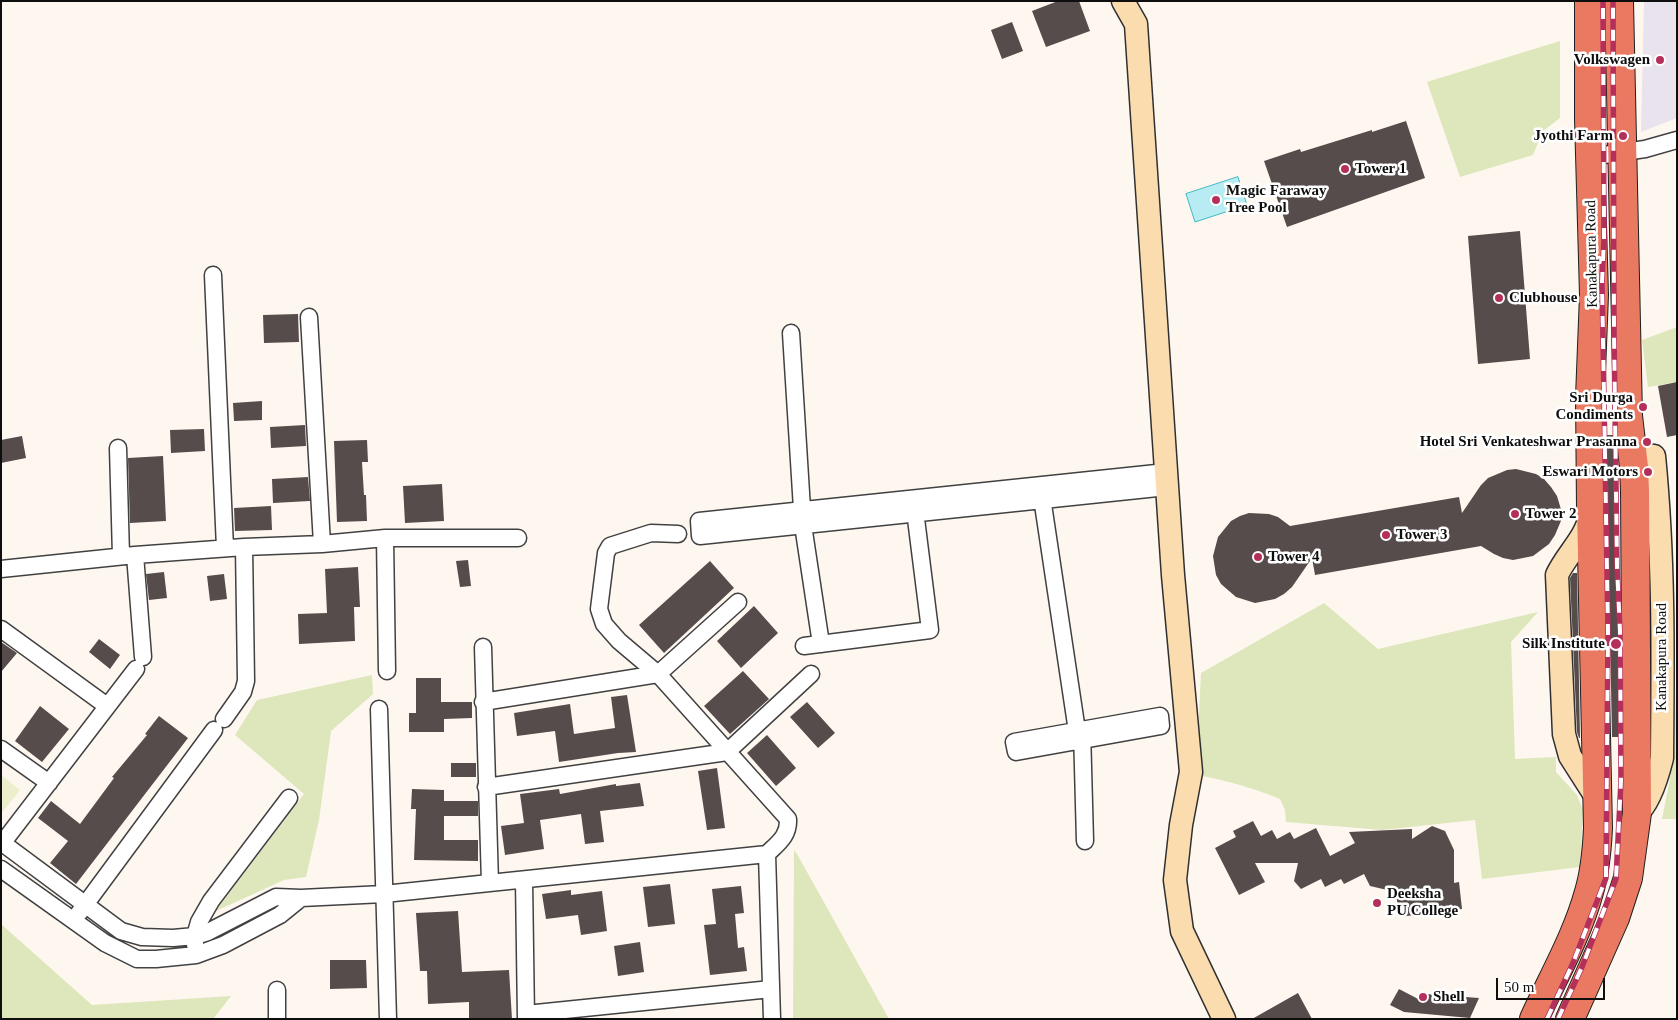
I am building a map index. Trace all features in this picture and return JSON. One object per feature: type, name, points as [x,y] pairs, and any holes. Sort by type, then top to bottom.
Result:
[{"type":"highway","name":"Kanakapura Road","points":[[1534,1019],[1583,913],[1590,890],[1596,854],[1598,813],[1596,792],[1590,397],[1594,295],[1590,157],[1589,1]]},
{"type":"highway","name":"Kanakapura Road","points":[[1570,1019],[1615,918],[1628,878],[1636,814],[1635,491],[1628,416],[1620,1]]},
{"type":"street","points":[[1123,1],[1136,24],[1173,575],[1191,772],[1181,825],[1175,880],[1182,931],[1224,1019]]},
{"type":"street","points":[[1590,157],[1645,149],[1677,140]]},
{"type":"street","points":[[214,276],[225,548]]},
{"type":"street","points":[[309,316],[322,544]]},
{"type":"street","points":[[791,333],[802,518],[820,644]]},
{"type":"street","points":[[118,448],[140,663],[2,844],[121,931],[142,937],[173,938],[195,936],[208,932],[276,898],[384,894],[767,854],[782,840],[788,829],[788,819],[658,674],[619,641],[604,624],[599,609],[606,553],[610,546],[651,533],[678,534]]},
{"type":"street","name":"Kanakapura Road","points":[[1632,454],[1654,456],[1670,633],[1662,758],[1658,773],[1642,809],[1636,814]]},
{"type":"street","points":[[802,518],[699,521],[700,536],[802,518],[1167,479]]},
{"type":"street","points":[[1041,493],[1081,733],[1085,841]]},
{"type":"street","points":[[804,646],[930,630],[915,506]]},
{"type":"street","points":[[385,538],[387,671]]},
{"type":"street","points":[[1,569],[225,548],[322,544],[385,538],[518,538]]},
{"type":"street","points":[[72,920],[86,905],[243,692],[246,681],[244,547]]},
{"type":"street","points":[[483,702],[658,674],[738,602]]},
{"type":"street","points":[[1,629],[107,706]]},
{"type":"street","points":[[483,646],[483,702],[490,883]]},
{"type":"street","points":[[486,787],[727,752],[811,674]]},
{"type":"street","points":[[380,709],[388,1019]]},
{"type":"street","points":[[1,748],[49,782]]},
{"type":"street","points":[[196,954],[195,936],[199,922],[211,901],[289,798]]},
{"type":"street","points":[[767,854],[772,1019]]},
{"type":"street","points":[[1,869],[105,943],[138,960],[196,954],[223,945],[280,915],[301,898]]},
{"type":"street","points":[[524,880],[526,1016],[771,989]]},
{"type":"street","points":[[277,990],[277,1019]]},
{"type":"shaded area","name":"Volkswagen","points":[[1644,1],[1677,1],[1677,118],[1641,132]]},
{"type":"green space","points":[[1560,41],[1560,118],[1543,131],[1533,155],[1460,177],[1427,82]]},
{"type":"green space","points":[[1677,327],[1677,382],[1648,387],[1642,340]]},
{"type":"green space","points":[[1324,603],[1378,649],[1538,612],[1511,642],[1515,759],[1556,757],[1556,772],[1577,795],[1583,810],[1580,867],[1482,879],[1475,820],[1382,830],[1286,822],[1285,810],[1280,799],[1218,779],[1196,775],[1201,673]]},
{"type":"green space","points":[[1677,644],[1677,819],[1662,819],[1674,758]]},
{"type":"green space","points":[[372,675],[373,694],[331,731],[319,820],[306,877],[284,880],[216,911],[304,794],[235,735],[257,700]]},
{"type":"green space","points":[[1,775],[20,790],[1,814]]},
{"type":"green space","points":[[794,850],[797,854],[889,1019],[793,1019]]},
{"type":"green space","points":[[1,924],[92,1005],[231,996],[213,1019],[1,1019]]},
{"type":"water","name":"Magic Faraway Tree Pool","points":[[1238,177],[1247,205],[1195,222],[1186,194]]},
{"type":"building","points":[[1058,1],[1079,1],[1090,31],[1046,47],[1032,11]]},
{"type":"building","points":[[1012,22],[1023,51],[1002,59],[991,30]]},
{"type":"building","name":"Tower 1","points":[[1406,121],[1425,178],[1287,227],[1264,161],[1300,149],[1301,152]]},
{"type":"building","name":"Clubhouse","points":[[1520,231],[1530,359],[1478,364],[1468,236]]},
{"type":"building","points":[[298,314],[299,342],[264,343],[263,315]]},
{"type":"building","points":[[1677,382],[1677,435],[1667,437],[1658,386]]},
{"type":"building","points":[[262,401],[262,420],[234,421],[233,403]]},
{"type":"building","points":[[305,425],[306,446],[271,448],[270,427]]},
{"type":"building","points":[[204,429],[205,451],[171,453],[170,430]]},
{"type":"building","points":[[1606,435],[1614,435],[1618,468],[1621,737],[1612,737]]},
{"type":"building","points":[[22,436],[26,458],[1,463],[1,440]]},
{"type":"building","points":[[367,440],[368,462],[362,462],[367,521],[337,522],[334,441]]},
{"type":"building","points":[[163,456],[166,521],[130,523],[128,458]]},
{"type":"building","points":[[1516,469],[1536,474],[1544,479],[1557,496],[1563,516],[1549,544],[1533,556],[1513,560],[1503,558],[1481,546],[1315,575],[1312,558],[1292,587],[1284,594],[1275,599],[1255,603],[1236,597],[1221,584],[1216,575],[1213,556],[1218,537],[1231,521],[1240,516],[1249,513],[1269,514],[1278,517],[1290,526],[1459,497],[1462,513],[1488,478],[1507,470]]},
{"type":"building","points":[[308,477],[310,501],[273,503],[272,479]]},
{"type":"building","points":[[442,484],[444,521],[405,523],[403,486]]},
{"type":"building","points":[[271,506],[272,530],[235,531],[234,508]]},
{"type":"building","points":[[468,560],[471,586],[460,587],[456,561]]},
{"type":"building","points":[[710,561],[734,588],[664,653],[639,625]]},
{"type":"building","points":[[358,567],[360,607],[354,607],[355,641],[299,644],[298,614],[327,613],[325,569]]},
{"type":"building","points":[[164,572],[167,598],[149,600],[146,574]]},
{"type":"building","points":[[1573,573],[1577,573],[1580,738],[1577,732],[1570,578]]},
{"type":"building","points":[[224,574],[227,599],[210,601],[207,576]]},
{"type":"building","points":[[754,606],[778,633],[741,668],[717,641]]},
{"type":"building","points":[[99,639],[120,655],[110,669],[89,652]]},
{"type":"building","points":[[1,642],[17,653],[1,672]]},
{"type":"building","points":[[743,671],[769,699],[730,734],[704,706]]},
{"type":"building","points":[[416,678],[441,678],[441,702],[472,702],[472,718],[444,719],[444,732],[409,732],[409,713],[416,713]]},
{"type":"building","points":[[627,695],[636,752],[559,762],[555,731],[517,736],[514,713],[570,704],[574,734],[615,728],[611,697]]},
{"type":"building","points":[[807,702],[835,733],[818,748],[790,717]]},
{"type":"building","points":[[40,706],[69,729],[42,762],[15,741]]},
{"type":"building","points":[[159,716],[188,738],[76,884],[50,863],[68,841],[38,818],[51,801],[80,824],[114,778],[112,777],[147,735],[145,734]]},
{"type":"building","points":[[767,735],[796,768],[776,786],[747,753]]},
{"type":"building","points":[[451,763],[476,763],[476,777],[451,777]]},
{"type":"building","points":[[717,768],[725,828],[707,830],[698,771]]},
{"type":"building","points":[[640,783],[644,806],[600,811],[604,842],[585,844],[581,814],[540,820],[544,849],[505,855],[501,826],[524,823],[520,794],[559,789],[560,794],[616,784],[616,786]]},
{"type":"building","points":[[412,789],[444,790],[444,801],[478,801],[478,816],[444,816],[444,840],[478,840],[478,861],[414,860],[416,809],[411,809]]},
{"type":"building","points":[[1253,821],[1261,836],[1272,830],[1277,839],[1290,832],[1294,839],[1316,828],[1330,856],[1355,843],[1349,832],[1412,829],[1412,839],[1432,826],[1445,831],[1454,850],[1454,883],[1459,882],[1462,909],[1399,917],[1396,892],[1370,886],[1364,874],[1344,884],[1341,879],[1325,887],[1321,879],[1301,889],[1294,881],[1298,863],[1255,863],[1265,882],[1239,895],[1215,848],[1236,837],[1233,831]]},
{"type":"building","points":[[670,884],[675,924],[648,927],[643,887]]},
{"type":"building","points":[[741,886],[744,913],[735,914],[738,948],[744,947],[747,971],[710,975],[704,925],[716,924],[712,889]]},
{"type":"building","points":[[571,890],[571,895],[602,891],[607,931],[581,935],[578,915],[546,919],[542,894]]},
{"type":"building","points":[[458,911],[462,972],[509,970],[512,1019],[469,1019],[469,1002],[428,1004],[427,971],[420,971],[416,913]]},
{"type":"building","points":[[640,942],[644,972],[618,976],[614,946]]},
{"type":"building","points":[[330,960],[366,960],[367,988],[330,989]]},
{"type":"building","points":[[1399,989],[1422,1001],[1425,994],[1479,998],[1470,1018],[1404,1012],[1390,1005]]},
{"type":"building","points":[[1298,993],[1312,1019],[1252,1019]]},
{"type":"railway","points":[[1547,1019],[1573,963],[1606,878],[1608,631],[1602,282],[1604,239],[1603,1]]},
{"type":"railway","points":[[1558,1019],[1582,967],[1616,879],[1621,781],[1614,331],[1613,1]]},
{"type":"place","name":"Volkswagen","points":[[1660,60]]},
{"type":"place","name":"Jyothi Farm","points":[[1623,136]]},
{"type":"place","name":"Tower 1","points":[[1345,169]]},
{"type":"place","name":"Magic Faraway Tree Pool","points":[[1216,200]]},
{"type":"place","name":"Clubhouse","points":[[1499,298]]},
{"type":"place","name":"Sri Durga Condiments","points":[[1643,407]]},
{"type":"place","name":"Hotel Sri Venkateshwar Prasanna","points":[[1647,442]]},
{"type":"place","name":"Eswari Motors","points":[[1648,472]]},
{"type":"place","name":"Tower 2","points":[[1515,514]]},
{"type":"place","name":"Tower 3","points":[[1386,535]]},
{"type":"place","name":"Tower 4","points":[[1258,557]]},
{"type":"place","name":"Silk Institute","points":[[1616,644]]},
{"type":"place","name":"Deeksha PU College","points":[[1377,903]]},
{"type":"place","name":"Shell","points":[[1423,997]]}]
